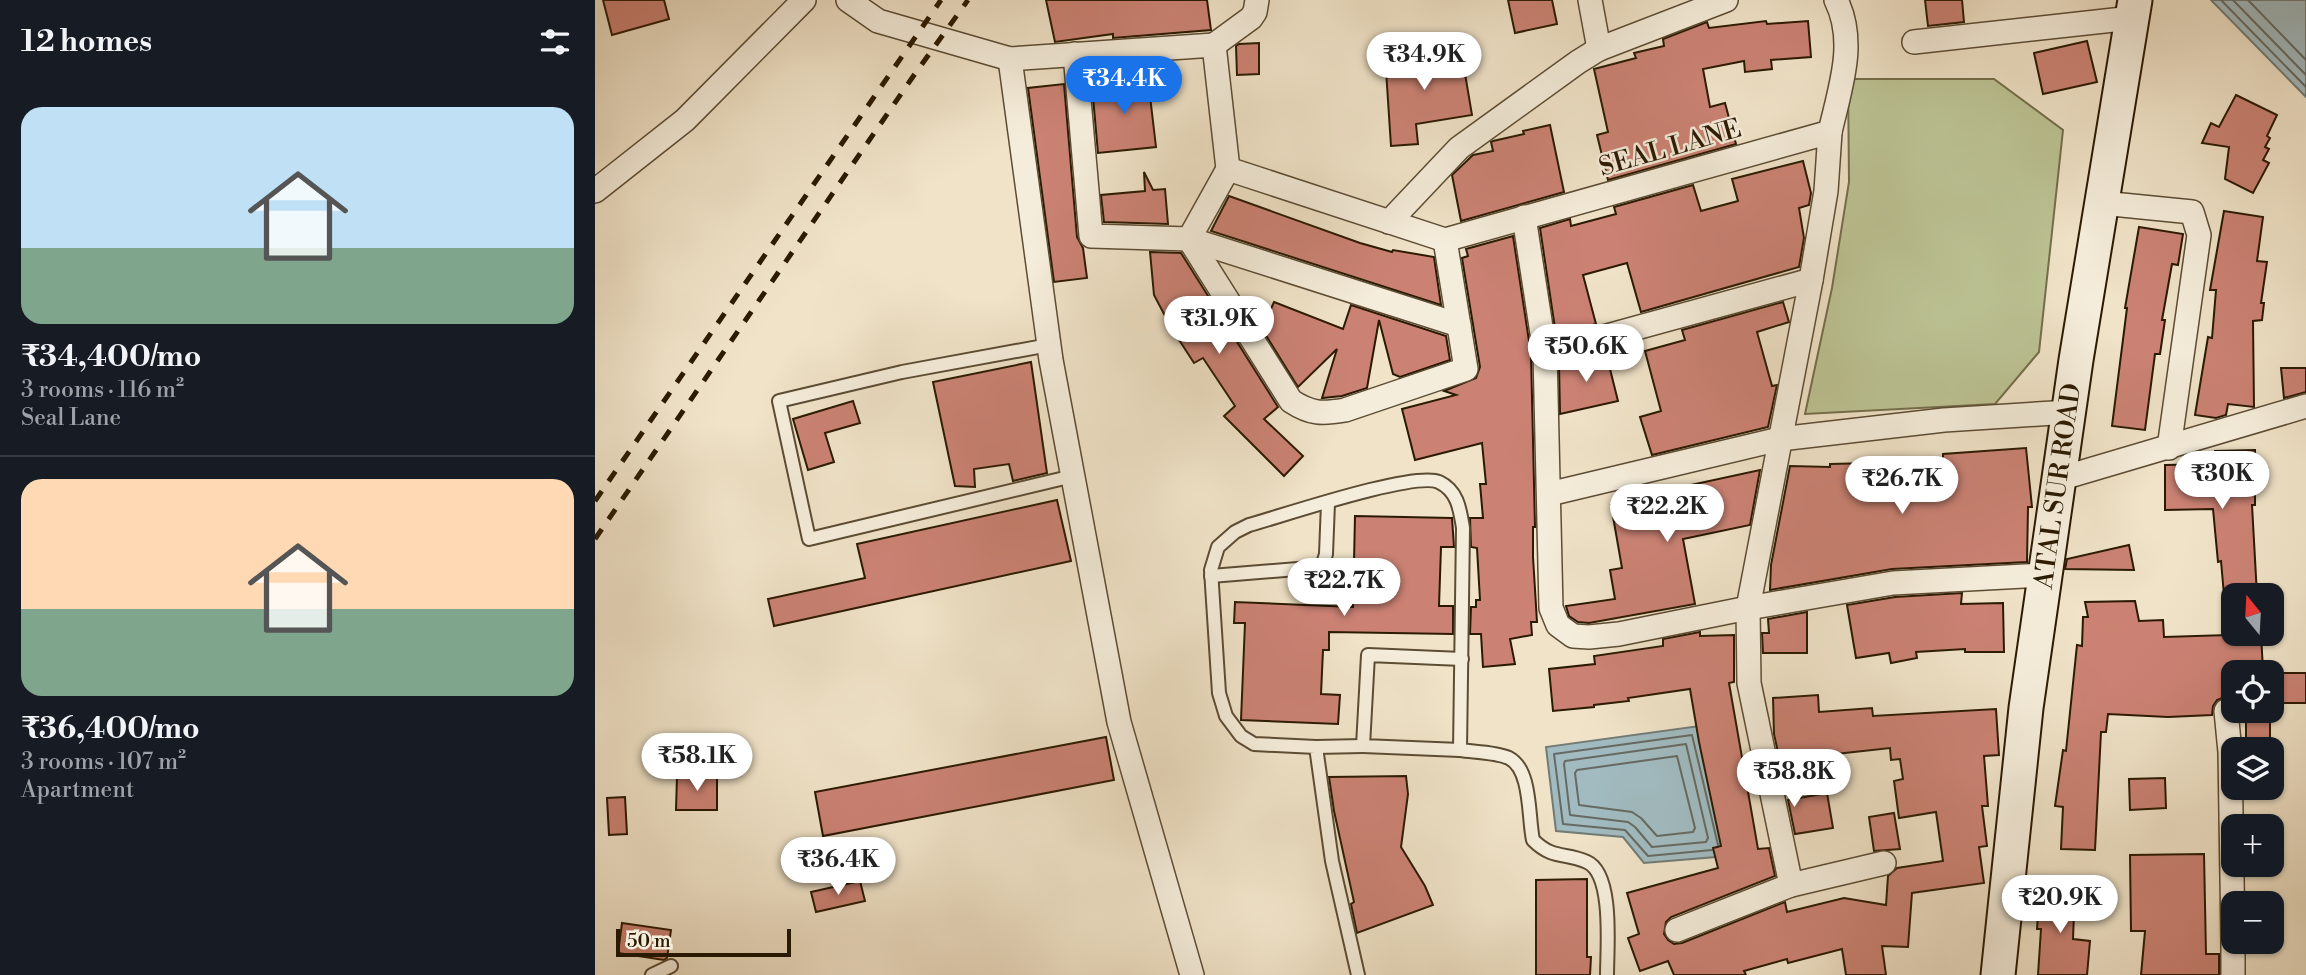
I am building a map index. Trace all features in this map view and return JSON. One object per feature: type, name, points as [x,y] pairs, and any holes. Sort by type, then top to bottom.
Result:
[{"type":"street","points":[[595,191],[685,120],[804,0]]},
{"type":"street","points":[[854,2],[877,21],[1010,58],[1214,45],[1251,18],[1257,0]]},
{"type":"street","points":[[1590,0],[1599,49]]},
{"type":"street","points":[[1389,222],[1459,148],[1599,49],[1726,0]]},
{"type":"street","points":[[1791,885],[1749,682],[1748,608],[1811,280],[1826,191],[1830,132],[1848,52],[1842,12],[1836,0]]},
{"type":"street","points":[[1915,42],[2134,9]]},
{"type":"street","name":"ATAL SUR ROAD","points":[[1998,975],[2026,708],[2069,412],[2134,9]]},
{"type":"street","points":[[1189,239],[1228,169],[1214,45]]},
{"type":"street","points":[[1075,54],[1091,236],[1189,239],[1459,325]]},
{"type":"street","points":[[1010,58],[1049,345],[1119,722],[1192,975]]},
{"type":"street","name":"SEAL LANE","points":[[1445,240],[1830,132]]},
{"type":"street","points":[[1189,239],[1291,401],[1306,411],[1345,411],[1466,369],[1445,240],[1228,169]]},
{"type":"street","points":[[2102,203],[2192,212],[2199,234],[2169,448]]},
{"type":"street","points":[[1524,217],[1545,353],[1551,608],[1558,625],[1573,636],[1619,634],[1893,583],[2045,575]]},
{"type":"street","points":[[1545,353],[1811,280]]},
{"type":"street","points":[[2059,480],[2306,406]]},
{"type":"street","points":[[1549,494],[1780,439],[1944,420],[2069,412]]},
{"type":"street","points":[[2227,723],[2232,891]]},
{"type":"street","points":[[1677,930],[1791,885],[1884,863]]},
{"type":"street","points":[[2233,954],[2233,975]]},
{"type":"lane","points":[[1049,345],[902,372],[779,401],[809,539],[1073,476]]},
{"type":"lane","points":[[1460,750],[1463,528],[1460,507],[1452,491],[1438,481],[1404,481],[1249,525],[1235,532],[1218,547],[1211,576],[1219,693],[1226,716],[1241,736],[1254,744],[1460,750],[1508,758],[1524,778],[1533,840],[1548,853],[1589,862],[1599,873],[1606,891],[1607,975]]},
{"type":"lane","points":[[1211,576],[1322,567],[1326,554],[1328,503]]},
{"type":"lane","points":[[1363,746],[1368,655],[1462,659]]},
{"type":"lane","points":[[1316,747],[1332,861],[1358,975]]},
{"type":"lane","points":[[652,975],[671,967]]},
{"type":"green space","points":[[1848,79],[1994,79],[2063,130],[2039,352],[1995,404],[1805,414],[1832,288],[1849,182]]},
{"type":"water","points":[[2211,0],[2306,0],[2306,97]]},
{"type":"water","points":[[1699,726],[1728,856],[1644,863],[1623,837],[1556,831],[1546,747]]},
{"type":"building","points":[[603,0],[664,0],[669,19],[612,35]]},
{"type":"building","points":[[1046,0],[1207,0],[1211,30],[1113,38],[1113,34],[1055,42]]},
{"type":"building","points":[[1508,0],[1552,0],[1557,24],[1515,33]]},
{"type":"building","points":[[1925,0],[1962,0],[1964,22],[1928,26]]},
{"type":"building","points":[[1766,21],[1767,24],[1808,21],[1811,57],[1771,60],[1772,69],[1745,72],[1744,61],[1703,69],[1710,107],[1725,103],[1736,144],[1608,180],[1597,135],[1608,132],[1594,69],[1636,58],[1634,53],[1664,46],[1663,39],[1707,22],[1709,28]]},
{"type":"building","points":[[2087,41],[2097,82],[2043,94],[2034,53]]},
{"type":"building","points":[[1259,43],[1259,74],[1237,75],[1236,46]]},
{"type":"building","points":[[1461,50],[1472,115],[1416,124],[1418,144],[1391,146],[1385,55],[1412,53],[1412,58]]},
{"type":"building","points":[[1148,79],[1156,147],[1098,153],[1092,86]]},
{"type":"building","points":[[1064,84],[1077,237],[1083,248],[1087,278],[1054,282],[1028,88]]},
{"type":"building","points":[[2236,95],[2277,115],[2265,147],[2269,149],[2263,160],[2269,163],[2253,193],[2225,179],[2229,147],[2202,143],[2211,123],[2219,127]]},
{"type":"building","points":[[1550,125],[1564,192],[1461,221],[1452,175],[1473,155],[1493,151],[1491,142]]},
{"type":"building","points":[[1803,161],[1811,193],[1809,205],[1799,208],[1804,238],[1799,267],[1641,312],[1627,263],[1583,275],[1596,324],[1556,335],[1540,228],[1570,219],[1571,226],[1616,214],[1614,207],[1693,185],[1701,211],[1738,201],[1732,179]]},
{"type":"building","points":[[1144,172],[1153,190],[1165,189],[1168,224],[1104,222],[1101,195],[1145,191]]},
{"type":"building","points":[[1229,196],[1360,243],[1392,252],[1393,250],[1434,257],[1441,305],[1211,231]]},
{"type":"building","points":[[2224,211],[2263,217],[2257,261],[2267,262],[2261,303],[2264,303],[2262,320],[2253,321],[2254,407],[2228,404],[2226,415],[2216,418],[2195,415],[2208,337],[2212,338],[2216,290],[2210,290]]},
{"type":"building","points":[[2139,227],[2183,234],[2178,265],[2172,264],[2162,320],[2165,320],[2160,354],[2155,354],[2145,430],[2112,426],[2125,308]]},
{"type":"building","points":[[1513,236],[1531,354],[1535,527],[1533,557],[1537,622],[1531,622],[1532,635],[1510,639],[1515,664],[1483,667],[1481,634],[1470,634],[1471,607],[1476,607],[1476,600],[1480,600],[1477,548],[1471,547],[1470,518],[1483,518],[1480,484],[1486,484],[1482,443],[1415,460],[1402,409],[1456,395],[1444,391],[1476,378],[1480,367],[1462,258],[1468,256],[1466,249]]},
{"type":"building","points":[[1150,252],[1181,253],[1278,407],[1264,419],[1303,456],[1284,476],[1224,416],[1235,406],[1203,358],[1194,363],[1172,329],[1154,295]]},
{"type":"building","points":[[1274,302],[1343,329],[1351,305],[1446,336],[1450,360],[1400,377],[1393,374],[1379,320],[1367,388],[1342,396],[1322,398],[1337,349],[1298,387],[1262,329]]},
{"type":"building","points":[[1783,302],[1789,322],[1757,332],[1772,386],[1777,385],[1768,427],[1652,455],[1640,417],[1661,411],[1645,351],[1685,340],[1682,330]]},
{"type":"building","points":[[1603,352],[1608,361],[1618,401],[1560,414],[1559,364]]},
{"type":"building","points":[[1031,362],[1047,473],[1013,481],[1009,464],[974,469],[975,487],[955,486],[933,382]]},
{"type":"building","points":[[2281,368],[2306,368],[2306,392],[2284,398]]},
{"type":"building","points":[[853,401],[860,423],[825,433],[834,462],[808,470],[793,419]]},
{"type":"building","points":[[2026,448],[2032,507],[2028,507],[2027,562],[1892,569],[1770,590],[1771,565],[1790,466],[1830,467],[1830,464],[1872,463],[1911,465],[1911,458],[1943,458],[1943,454]]},
{"type":"building","points":[[2255,450],[2255,505],[2252,505],[2256,583],[2223,583],[2221,561],[2218,562],[2213,509],[2165,510],[2165,465],[2215,464],[2215,451]]},
{"type":"building","points":[[1760,470],[1750,525],[1683,539],[1695,604],[1589,623],[1578,622],[1569,616],[1566,606],[1615,599],[1610,570],[1622,568],[1611,505],[1650,498],[1649,494]]},
{"type":"building","points":[[1057,500],[1071,561],[774,626],[768,599],[865,578],[857,544]]},
{"type":"building","points":[[1355,516],[1452,518],[1454,547],[1441,547],[1439,606],[1453,606],[1453,634],[1329,632],[1329,650],[1323,650],[1321,694],[1340,695],[1338,724],[1241,720],[1245,623],[1234,623],[1235,602],[1353,607]]},
{"type":"building","points":[[2129,545],[2134,570],[2065,569],[2067,559]]},
{"type":"building","points":[[1962,593],[1961,604],[2003,603],[2004,652],[1965,652],[1965,649],[1916,652],[1917,658],[1891,663],[1889,653],[1856,658],[1847,605],[1895,597]]},
{"type":"building","points":[[2135,601],[2139,621],[2163,620],[2164,637],[2221,635],[2221,646],[2262,646],[2262,660],[2221,660],[2221,698],[2213,706],[2212,715],[2168,717],[2108,714],[2106,732],[2101,732],[2095,850],[2061,849],[2063,807],[2055,806],[2063,750],[2066,751],[2077,645],[2082,646],[2083,617],[2088,617],[2085,602]]},
{"type":"building","points":[[1807,612],[1807,653],[1763,653],[1762,633],[1769,633],[1768,619]]},
{"type":"building","points":[[1700,632],[1700,636],[1734,635],[1734,682],[1729,683],[1758,849],[1769,848],[1775,876],[1671,917],[1666,922],[1664,934],[1674,944],[1785,902],[1787,912],[1844,898],[1886,905],[1888,876],[1897,868],[1943,861],[1936,812],[1899,818],[1894,781],[1903,779],[1900,759],[1891,760],[1890,748],[1827,755],[1827,764],[1781,766],[1774,734],[1773,698],[1818,695],[1819,712],[1872,708],[1873,716],[1996,709],[1999,755],[1984,756],[1988,806],[1982,806],[1987,846],[1979,847],[1984,883],[1912,893],[1908,947],[1882,946],[1886,975],[1846,975],[1842,949],[1788,963],[1787,959],[1744,971],[1746,975],[1674,975],[1668,961],[1640,971],[1628,938],[1639,934],[1627,893],[1718,868],[1713,848],[1721,846],[1690,689],[1628,698],[1629,701],[1594,707],[1553,711],[1549,669],[1595,664],[1594,656],[1663,646],[1663,639]]},
{"type":"building","points":[[2284,673],[2306,673],[2306,703],[2284,703]]},
{"type":"building","points":[[2246,723],[2270,723],[2270,737],[2246,737]]},
{"type":"building","points":[[1106,737],[1114,780],[823,836],[815,792]]},
{"type":"building","points":[[677,776],[717,777],[717,810],[676,810]]},
{"type":"building","points":[[1406,776],[1408,794],[1401,847],[1425,886],[1433,905],[1357,933],[1351,904],[1354,902],[1329,777]]},
{"type":"building","points":[[2165,778],[2166,808],[2130,810],[2129,779]]},
{"type":"building","points":[[1827,793],[1833,828],[1795,834],[1788,800]]},
{"type":"building","points":[[625,797],[627,834],[609,835],[607,798]]},
{"type":"building","points":[[1894,813],[1900,849],[1874,851],[1869,817]]},
{"type":"building","points":[[2204,854],[2206,954],[2219,954],[2219,975],[2141,975],[2145,931],[2131,931],[2130,855]]},
{"type":"building","points":[[1587,879],[1587,957],[1591,957],[1590,975],[1536,975],[1536,880]]},
{"type":"building","points":[[860,881],[865,901],[816,912],[811,892]]},
{"type":"building","points":[[2040,886],[2075,888],[2073,939],[2090,941],[2087,975],[2038,975]]},
{"type":"building","points":[[622,923],[671,930],[667,958],[664,960],[618,953]]},
{"type":"railway","points":[[595,501],[941,0]]},
{"type":"railway","points":[[595,539],[968,0]]}]
